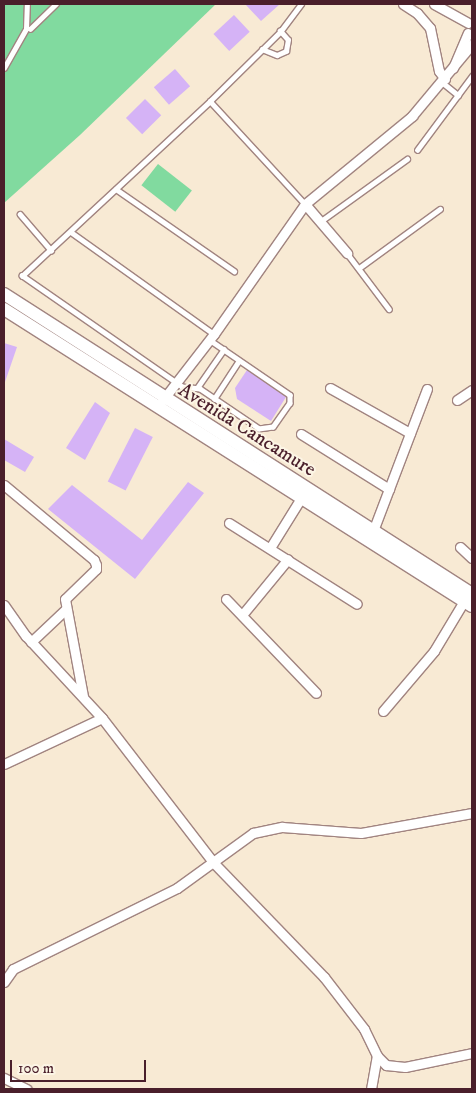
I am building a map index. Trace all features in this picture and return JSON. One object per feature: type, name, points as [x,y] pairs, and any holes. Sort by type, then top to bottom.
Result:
[{"type":"main road","name":"Avenida Cancamure","points":[[4,294],[301,498],[469,600]]},
{"type":"main road","name":"Avenida Cancamure","points":[[4,309],[373,531],[469,600]]},
{"type":"street","points":[[403,4],[417,13],[430,28],[439,71],[443,80]]},
{"type":"street","points":[[434,4],[470,21],[470,35],[455,56],[453,68]]},
{"type":"street","points":[[161,403],[212,337],[305,204],[412,116],[472,44]]},
{"type":"street","points":[[305,204],[347,253]]},
{"type":"street","points":[[330,388],[410,433]]},
{"type":"street","points":[[373,531],[426,389]]},
{"type":"street","points":[[457,400],[472,390]]},
{"type":"street","points":[[301,434],[389,489]]},
{"type":"street","points":[[4,485],[94,560],[96,569],[67,595],[66,609],[83,698]]},
{"type":"street","points":[[270,548],[301,498]]},
{"type":"street","points":[[229,523],[357,604]]},
{"type":"street","points":[[460,547],[472,558]]},
{"type":"street","points":[[242,615],[288,559]]},
{"type":"street","points":[[226,599],[316,693]]},
{"type":"street","points":[[383,711],[434,651],[469,600]]},
{"type":"street","points":[[4,606],[31,642],[102,718],[212,861],[324,977],[364,1029],[377,1056],[386,1065],[405,1067],[472,1053]]},
{"type":"street","points":[[31,642],[66,609]]},
{"type":"street","points":[[4,764],[102,718]]},
{"type":"street","points":[[4,982],[13,969],[177,888],[253,833],[282,827],[361,832],[472,814]]},
{"type":"street","points":[[371,1089],[377,1056]]},
{"type":"street","points":[[4,1078],[27,1089]]},
{"type":"lane","points":[[4,68],[26,29],[27,4]]},
{"type":"lane","points":[[26,29],[30,29],[56,4]]},
{"type":"lane","points":[[70,232],[212,337],[238,362],[290,395],[286,409],[273,427],[264,430],[197,388],[182,387],[22,276],[210,101],[280,31],[302,4]]},
{"type":"lane","points":[[262,49],[277,54],[286,51],[288,40],[280,31]]},
{"type":"lane","points":[[417,150],[472,76]]},
{"type":"lane","points":[[443,80],[458,95]]},
{"type":"lane","points":[[210,101],[305,204]]},
{"type":"lane","points":[[321,221],[407,159]]},
{"type":"lane","points":[[116,189],[234,271]]},
{"type":"lane","points":[[359,268],[440,209]]},
{"type":"lane","points":[[20,214],[51,250]]},
{"type":"lane","points":[[347,253],[388,309]]},
{"type":"lane","points":[[197,388],[224,349]]},
{"type":"lane","points":[[214,399],[238,362]]},
{"type":"green space","points":[[4,4],[216,4],[80,135],[4,203]]},
{"type":"green space","points":[[158,164],[192,190],[175,212],[141,185]]},
{"type":"building","points":[[245,4],[280,4],[261,21]]},
{"type":"building","points":[[234,15],[250,32],[229,51],[214,34]]},
{"type":"building","points":[[175,69],[190,86],[169,105],[154,87]]},
{"type":"building","points":[[145,99],[161,115],[142,134],[126,118]]},
{"type":"building","points":[[4,343],[17,347],[5,382],[4,382]]},
{"type":"building","points":[[247,370],[286,397],[271,421],[237,399],[235,388]]},
{"type":"building","points":[[95,402],[110,413],[85,460],[66,448]]},
{"type":"building","points":[[135,428],[153,437],[126,491],[108,481]]},
{"type":"building","points":[[4,439],[34,457],[25,472],[4,460]]},
{"type":"building","points":[[188,482],[204,493],[135,579],[48,509],[72,485],[142,540]]}]
